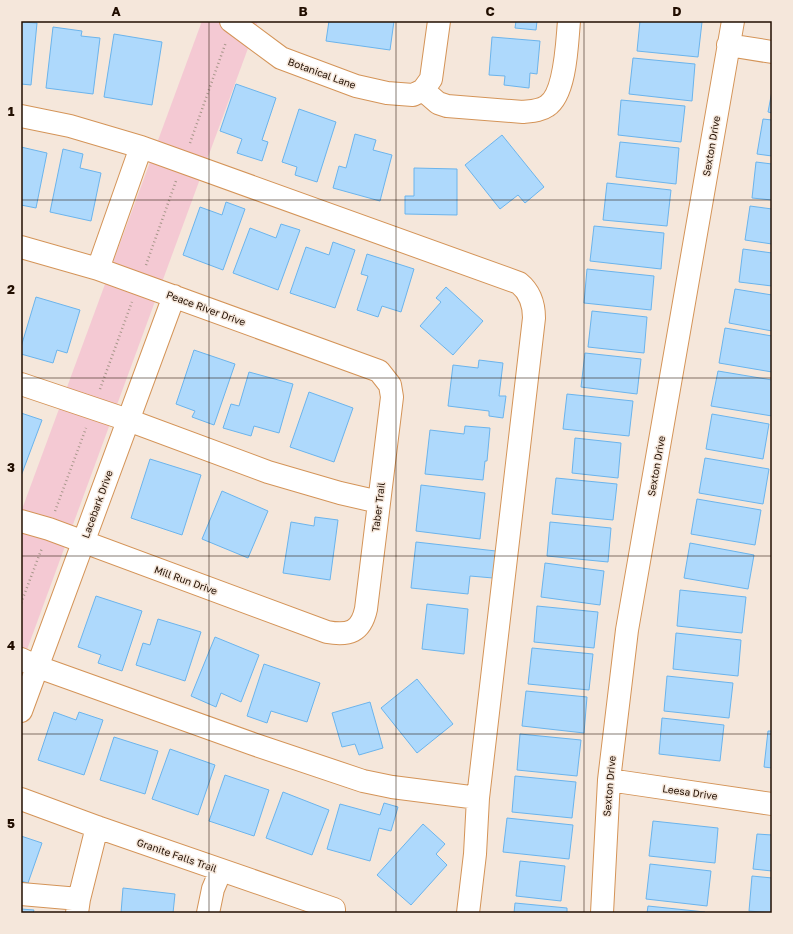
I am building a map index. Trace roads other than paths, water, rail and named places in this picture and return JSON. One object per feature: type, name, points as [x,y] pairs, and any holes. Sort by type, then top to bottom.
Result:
[{"type":"street","points":[[439,21],[431,79],[423,90],[438,103],[447,106],[523,112],[535,111],[548,106],[555,97],[560,87],[563,74],[569,21]]},
{"type":"street","name":"Sexton Drive","points":[[602,913],[609,780],[627,630],[733,21]]},
{"type":"street","name":"Botanical Lane","points":[[232,22],[258,30],[281,58],[356,86],[399,95],[413,95],[423,90]]},
{"type":"street","points":[[728,45],[772,52]]},
{"type":"street","points":[[21,116],[70,126],[183,161],[519,283],[525,288],[530,296],[534,307],[534,318],[478,798],[475,854],[468,913]]},
{"type":"street","points":[[98,269],[141,147]]},
{"type":"street","name":"Peace River Drive","points":[[21,247],[98,269],[174,296],[379,371],[387,379]]},
{"type":"street","name":"Lacebark Drive","points":[[21,712],[30,663],[83,543],[174,296]]},
{"type":"street","name":"Taber Trail","points":[[352,631],[364,617],[366,609],[392,397],[390,385],[387,379]]},
{"type":"street","points":[[21,384],[128,420],[268,472],[340,493],[379,502]]},
{"type":"street","name":"Mill Run Drive","points":[[21,521],[49,529],[83,543],[328,632],[346,634],[352,631]]},
{"type":"street","points":[[30,663],[253,744],[363,781],[392,787],[478,798]]},
{"type":"street","name":"Leesa Drive","points":[[609,780],[772,804]]},
{"type":"street","name":"Granite Falls Trail","points":[[21,799],[334,911]]},
{"type":"street","points":[[21,894],[78,906],[97,827]]},
{"type":"street","points":[[208,913],[213,889],[221,870]]}]
